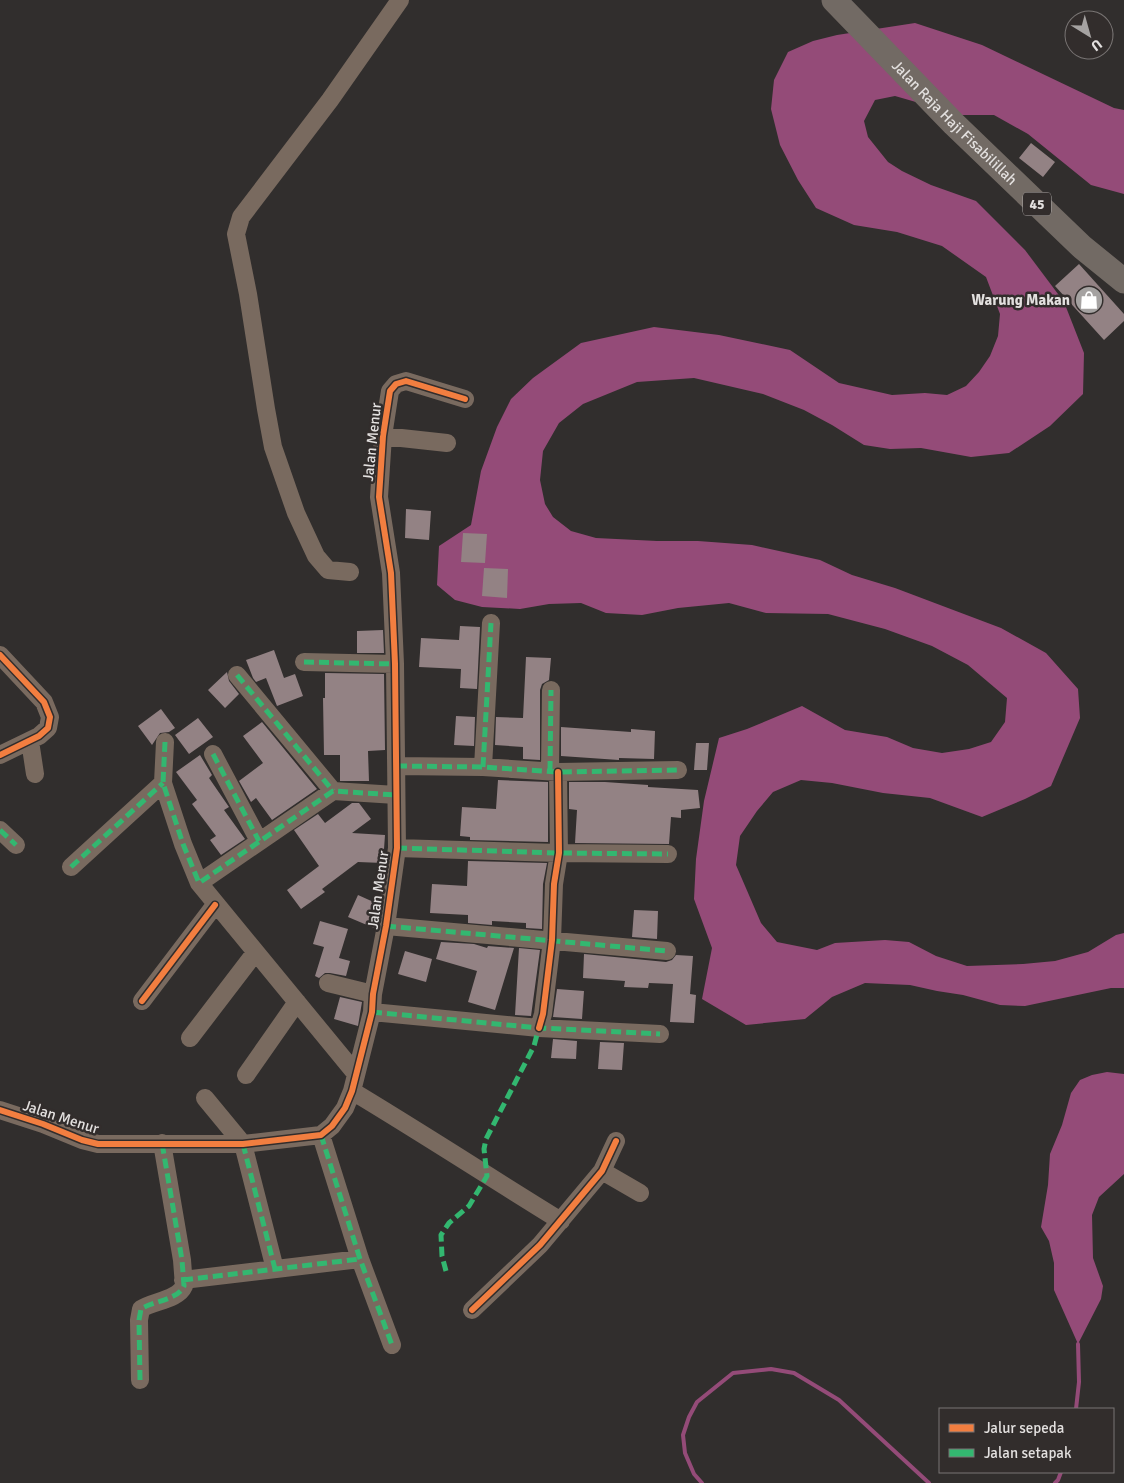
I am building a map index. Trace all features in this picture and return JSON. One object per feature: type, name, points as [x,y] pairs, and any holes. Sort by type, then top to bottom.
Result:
[{"type":"highway","name":"Jalan Raja Haji Fisabilillah","points":[[840,6],[954,124],[1082,247],[1124,281]]},
{"type":"street","points":[[350,572],[328,570],[316,556],[296,513],[273,447],[236,234],[244,213],[330,100],[400,0]]},
{"type":"street","name":"Jalan Menur","points":[[0,1110],[91,1143],[243,1144],[321,1135],[339,1118],[345,1108],[354,1082],[372,1012],[373,994],[386,926],[397,848],[395,664],[391,573],[379,497],[390,391],[396,384],[401,382],[413,382],[465,399]]},
{"type":"street","points":[[384,436],[447,443]]},
{"type":"street","points":[[483,767],[491,623]]},
{"type":"street","points":[[0,655],[39,696],[50,712],[48,728],[39,736],[0,755]]},
{"type":"street","points":[[304,662],[395,664]]},
{"type":"street","points":[[237,675],[333,791]]},
{"type":"street","points":[[539,1028],[543,1014],[552,940],[554,884],[559,853],[551,690]]},
{"type":"street","points":[[30,741],[35,774]]},
{"type":"street","points":[[165,742],[163,783],[183,844],[199,883],[215,905],[297,1002],[354,1082],[427,1136],[487,1176],[561,1221]]},
{"type":"street","points":[[213,754],[259,841]]},
{"type":"street","points":[[397,766],[483,767],[554,772],[678,770]]},
{"type":"street","points":[[71,867],[163,783]]},
{"type":"street","points":[[199,883],[333,791],[396,795]]},
{"type":"street","points":[[0,830],[16,845]]},
{"type":"street","points":[[397,848],[668,854]]},
{"type":"street","points":[[142,1001],[215,905]]},
{"type":"street","points":[[386,926],[667,951]]},
{"type":"street","points":[[190,1038],[256,953]]},
{"type":"street","points":[[328,983],[373,994]]},
{"type":"street","points":[[246,1075],[297,1002]]},
{"type":"street","points":[[372,1012],[539,1028],[660,1034]]},
{"type":"street","points":[[205,1098],[243,1144],[276,1269]]},
{"type":"street","points":[[321,1135],[360,1259],[392,1344]]},
{"type":"street","points":[[472,1310],[540,1245],[561,1221],[602,1171],[616,1141]]},
{"type":"street","points":[[140,1380],[140,1312],[143,1308],[180,1292],[184,1286],[182,1260],[162,1143]]},
{"type":"street","points":[[602,1171],[640,1193]]},
{"type":"street","points":[[183,1280],[360,1259]]},
{"type":"shaded area","points":[[915,23],[982,45],[1114,108],[1124,110],[1124,194],[1091,185],[1028,134],[994,115],[961,115],[895,96],[875,100],[864,121],[868,137],[888,162],[931,185],[976,201],[1025,250],[1064,302],[1084,353],[1083,394],[1050,426],[1009,453],[971,457],[921,448],[890,449],[864,445],[804,410],[763,394],[694,378],[637,382],[583,404],[559,423],[543,451],[540,480],[545,504],[553,517],[571,531],[596,538],[698,541],[752,545],[820,560],[852,575],[895,588],[1001,628],[1046,653],[1078,689],[1080,718],[1051,786],[982,817],[930,798],[883,793],[832,783],[801,780],[773,792],[757,811],[740,836],[736,865],[761,923],[777,942],[817,950],[835,943],[885,940],[909,942],[936,956],[967,966],[1055,961],[1088,952],[1116,935],[1124,933],[1124,988],[1111,988],[1025,1006],[1000,1005],[963,995],[910,985],[865,983],[832,997],[805,1019],[746,1025],[702,999],[712,948],[694,899],[696,859],[704,801],[719,738],[747,729],[802,706],[845,730],[887,737],[913,748],[942,753],[969,749],[991,742],[1005,722],[1007,698],[968,665],[932,646],[885,629],[828,614],[766,613],[729,603],[678,608],[642,615],[606,613],[581,603],[549,604],[520,609],[482,607],[455,600],[437,585],[439,546],[471,525],[481,471],[497,427],[511,399],[533,378],[581,343],[654,327],[719,335],[790,350],[839,383],[892,395],[925,393],[947,395],[966,386],[979,372],[990,356],[998,336],[1000,314],[986,277],[942,246],[897,232],[854,225],[816,208],[798,180],[780,145],[771,109],[774,80],[788,52],[813,41],[837,35]]},
{"type":"shaded area","points":[[1107,1072],[1124,1074],[1124,1174],[1099,1197],[1092,1215],[1093,1258],[1103,1286],[1101,1299],[1078,1344],[1054,1290],[1054,1263],[1049,1241],[1041,1227],[1048,1185],[1050,1154],[1062,1125],[1071,1093],[1080,1080]]},
{"type":"building","points":[[1031,143],[1055,162],[1043,177],[1019,158]]},
{"type":"building","name":"Warung Makan","points":[[1079,264],[1124,314],[1124,321],[1104,340],[1055,286]]},
{"type":"building","points":[[406,509],[431,511],[429,540],[405,538]]},
{"type":"building","points":[[463,533],[487,534],[485,563],[461,562]]},
{"type":"building","points":[[484,568],[508,569],[507,598],[482,596]]},
{"type":"building","points":[[460,626],[480,627],[477,689],[460,688],[461,669],[419,667],[421,638],[459,640]]},
{"type":"building","points":[[383,630],[384,653],[357,653],[357,631]]},
{"type":"building","points":[[274,650],[284,678],[295,674],[303,696],[277,706],[266,678],[256,682],[246,660]]},
{"type":"building","points":[[526,657],[551,658],[549,680],[542,684],[540,690],[540,760],[523,759],[523,747],[495,745],[496,717],[523,718]]},
{"type":"building","points":[[227,672],[229,681],[239,694],[225,708],[208,690]]},
{"type":"building","points":[[325,673],[384,674],[385,750],[368,751],[369,781],[340,781],[340,755],[324,755],[323,698],[325,698]]},
{"type":"building","points":[[161,709],[175,728],[169,732],[160,733],[152,745],[138,726]]},
{"type":"building","points":[[456,716],[475,717],[474,746],[454,745]]},
{"type":"building","points":[[198,718],[213,737],[189,754],[175,735]]},
{"type":"building","points":[[262,722],[317,789],[272,820],[256,798],[251,802],[239,781],[263,763],[243,736]]},
{"type":"building","points":[[561,727],[631,732],[631,729],[655,731],[654,759],[619,758],[619,760],[561,756]]},
{"type":"building","points":[[696,743],[709,743],[707,770],[694,770]]},
{"type":"building","points":[[200,755],[212,775],[209,778],[229,807],[224,810],[245,839],[221,855],[210,840],[216,836],[192,804],[197,800],[176,772]]},
{"type":"building","points":[[498,780],[548,782],[548,842],[470,840],[470,837],[460,836],[462,807],[496,809]]},
{"type":"building","points":[[569,782],[605,782],[698,790],[700,808],[681,810],[681,818],[671,817],[669,844],[575,843],[577,810],[569,809]]},
{"type":"building","points":[[352,803],[359,803],[371,819],[352,833],[385,835],[383,863],[358,862],[322,889],[325,892],[301,909],[287,890],[319,866],[294,830],[318,814],[325,823]]},
{"type":"building","points":[[468,861],[547,863],[543,884],[542,929],[526,928],[526,923],[492,921],[492,925],[468,923],[468,915],[430,913],[432,884],[467,886]]},
{"type":"building","points":[[358,895],[378,904],[374,928],[348,917]]},
{"type":"building","points":[[634,910],[658,911],[657,939],[632,937]]},
{"type":"building","points":[[320,921],[348,929],[339,958],[350,961],[346,976],[325,973],[319,978],[315,976],[324,947],[313,944]]},
{"type":"building","points":[[441,942],[474,944],[487,948],[488,946],[514,948],[495,1010],[468,1002],[477,971],[436,959]]},
{"type":"building","points":[[519,948],[540,950],[531,1016],[515,1015]]},
{"type":"building","points":[[405,951],[432,959],[426,982],[398,974]]},
{"type":"building","points":[[584,954],[666,962],[672,960],[676,955],[693,956],[690,994],[696,995],[694,1023],[670,1022],[673,984],[649,983],[648,988],[624,987],[625,981],[583,978]]},
{"type":"building","points":[[557,989],[584,991],[582,1019],[553,1017]]},
{"type":"building","points":[[340,997],[362,1002],[358,1026],[334,1019]]},
{"type":"building","points":[[553,1039],[577,1041],[576,1059],[551,1058]]},
{"type":"building","points":[[600,1042],[624,1043],[622,1070],[598,1069]]},
{"type":"waterway","points":[[1076,1408],[1079,1382],[1078,1344]]},
{"type":"waterway","points":[[702,1483],[694,1474],[685,1453],[683,1435],[689,1417],[697,1402],[733,1373],[771,1369],[794,1373],[839,1400],[929,1483]]},
{"type":"waterway","points":[[1055,1483],[1061,1473]]},
{"type":"marked path","points":[[483,767],[491,623]]},
{"type":"marked path","points":[[304,662],[395,664]]},
{"type":"marked path","points":[[237,675],[333,791]]},
{"type":"marked path","points":[[550,771],[551,690]]},
{"type":"marked path","points":[[165,742],[163,783],[183,844],[199,883],[333,791],[396,795]]},
{"type":"marked path","points":[[213,754],[259,841]]},
{"type":"marked path","points":[[397,766],[483,767],[558,772],[678,770]]},
{"type":"marked path","points":[[71,867],[163,783]]},
{"type":"marked path","points":[[0,830],[16,845]]},
{"type":"marked path","points":[[397,848],[668,854]]},
{"type":"marked path","points":[[386,926],[667,951]]},
{"type":"marked path","points":[[372,1012],[539,1028],[660,1034]]},
{"type":"marked path","points":[[446,1271],[442,1256],[441,1235],[449,1223],[469,1206],[487,1176],[484,1149],[486,1139],[534,1046],[540,1023]]},
{"type":"marked path","points":[[321,1135],[360,1259],[392,1345]]},
{"type":"marked path","points":[[140,1380],[139,1320],[141,1309],[171,1297],[181,1291],[184,1286],[182,1260],[162,1143]]},
{"type":"marked path","points":[[243,1144],[275,1269]]},
{"type":"marked path","points":[[183,1280],[360,1259]]},
{"type":"cycle path","points":[[0,1110],[98,1144],[243,1144],[321,1135],[332,1126],[345,1108],[352,1091],[372,1012],[373,994],[386,926],[397,848],[395,664],[391,573],[379,497],[383,436],[390,391],[396,384],[406,381],[465,399]]},
{"type":"cycle path","points":[[0,655],[44,702],[50,717],[48,728],[39,736],[0,755]]},
{"type":"cycle path","points":[[539,1028],[543,1014],[552,940],[554,884],[559,853],[558,772]]},
{"type":"cycle path","points":[[142,1001],[215,905]]},
{"type":"cycle path","points":[[472,1310],[540,1245],[602,1171],[616,1141]]},
{"type":"place","name":"Warung Makan","points":[[1089,300]]}]
